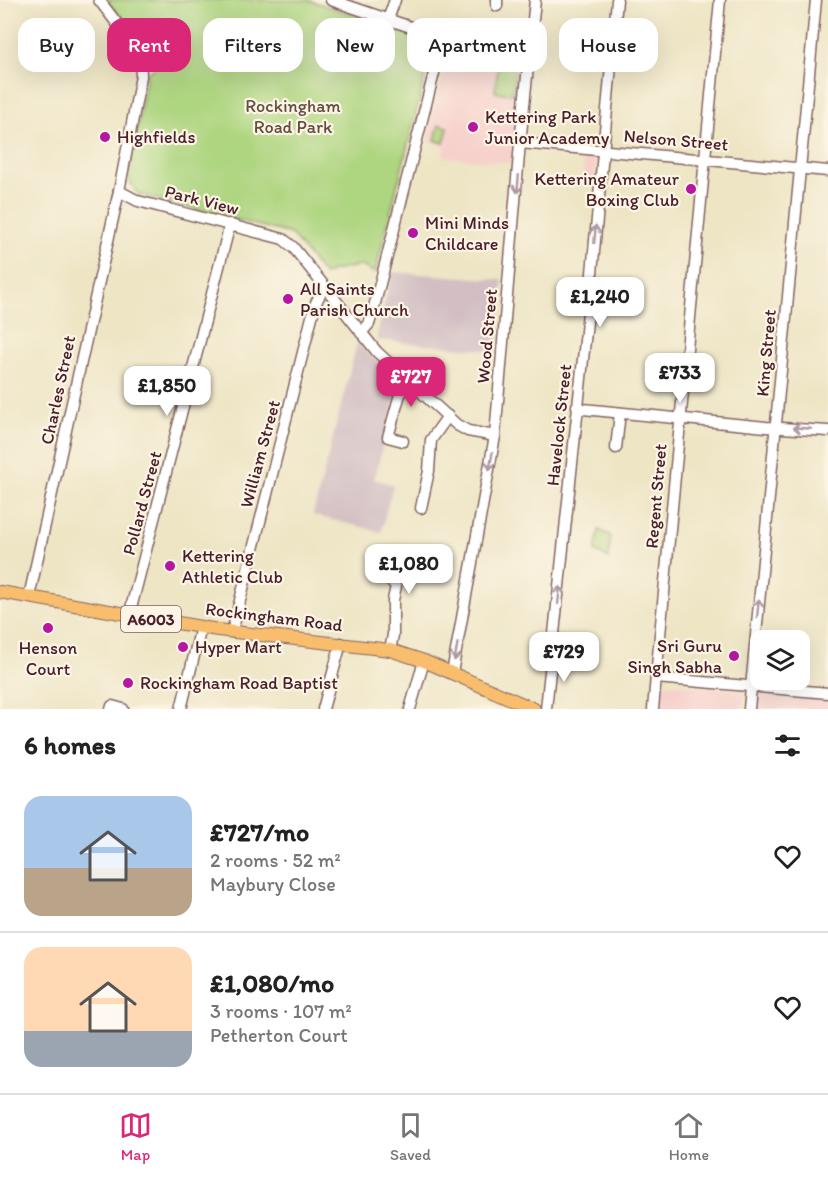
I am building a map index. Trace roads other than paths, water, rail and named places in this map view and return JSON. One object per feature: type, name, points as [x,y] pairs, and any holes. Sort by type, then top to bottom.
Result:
[{"type":"main road","name":"Rockingham Road","points":[[0,592],[232,632],[390,650],[453,673],[534,709]]},
{"type":"street","points":[[99,0],[136,48],[142,66],[119,191]]},
{"type":"street","points":[[331,0],[385,18]]},
{"type":"street","points":[[388,18],[395,0]]},
{"type":"street","name":"Wood Street","points":[[533,18],[534,0]]},
{"type":"street","name":"Havelock Street","points":[[546,709],[617,0]]},
{"type":"street","name":"Regent Street","points":[[653,709],[720,0]]},
{"type":"street","name":"King Street","points":[[756,630],[816,0]]},
{"type":"street","points":[[361,333],[369,324],[375,304],[434,72]]},
{"type":"street","name":"Wood Street","points":[[453,673],[495,436],[528,72]]},
{"type":"street","name":"Nelson Street","points":[[520,143],[828,171]]},
{"type":"street","name":"Park View","points":[[119,191],[138,201],[283,239],[293,247],[377,352],[462,428],[495,436]]},
{"type":"street","name":"Charles Street","points":[[29,597],[119,191]]},
{"type":"street","name":"Pollard Street","points":[[129,616],[230,224]]},
{"type":"street","name":"William Street","points":[[232,632],[315,305],[325,287]]},
{"type":"street","points":[[403,441],[388,437],[400,394],[411,382]]},
{"type":"street","points":[[578,405],[583,409],[620,413],[766,427],[828,430]]},
{"type":"street","points":[[616,448],[620,413]]},
{"type":"street","points":[[421,508],[429,471],[431,440],[447,416]]},
{"type":"street","points":[[373,566],[385,570],[388,578],[396,586],[390,650]]},
{"type":"street","points":[[181,709],[201,627]]},
{"type":"street","points":[[323,709],[341,643]]},
{"type":"street","points":[[410,709],[424,662]]},
{"type":"street","points":[[656,678],[750,687]]},
{"type":"street","name":"King Street","points":[[749,709],[751,690]]},
{"type":"street","points":[[790,690],[828,693]]},
{"type":"street","points":[[111,707],[123,709]]},
{"type":"place","name":"Kettering Park Junior Academy","points":[[473,127]]},
{"type":"place","name":"Highfields","points":[[105,137]]},
{"type":"place","name":"Kettering Amateur Boxing Club","points":[[691,189]]},
{"type":"place","name":"Mini Minds Childcare","points":[[413,233]]},
{"type":"place","name":"All Saints Parish Church","points":[[288,299]]},
{"type":"place","name":"Kettering Athletic Club","points":[[170,566]]},
{"type":"place","name":"Henson Court","points":[[48,628]]},
{"type":"place","name":"Hyper Mart","points":[[183,647]]},
{"type":"place","name":"Sri Guru Singh Sabha","points":[[734,656]]},
{"type":"place","name":"Rockingham Road Baptist","points":[[128,683]]},
{"type":"park label","name":"Rockingham Road Park","points":[[293,116]]}]
